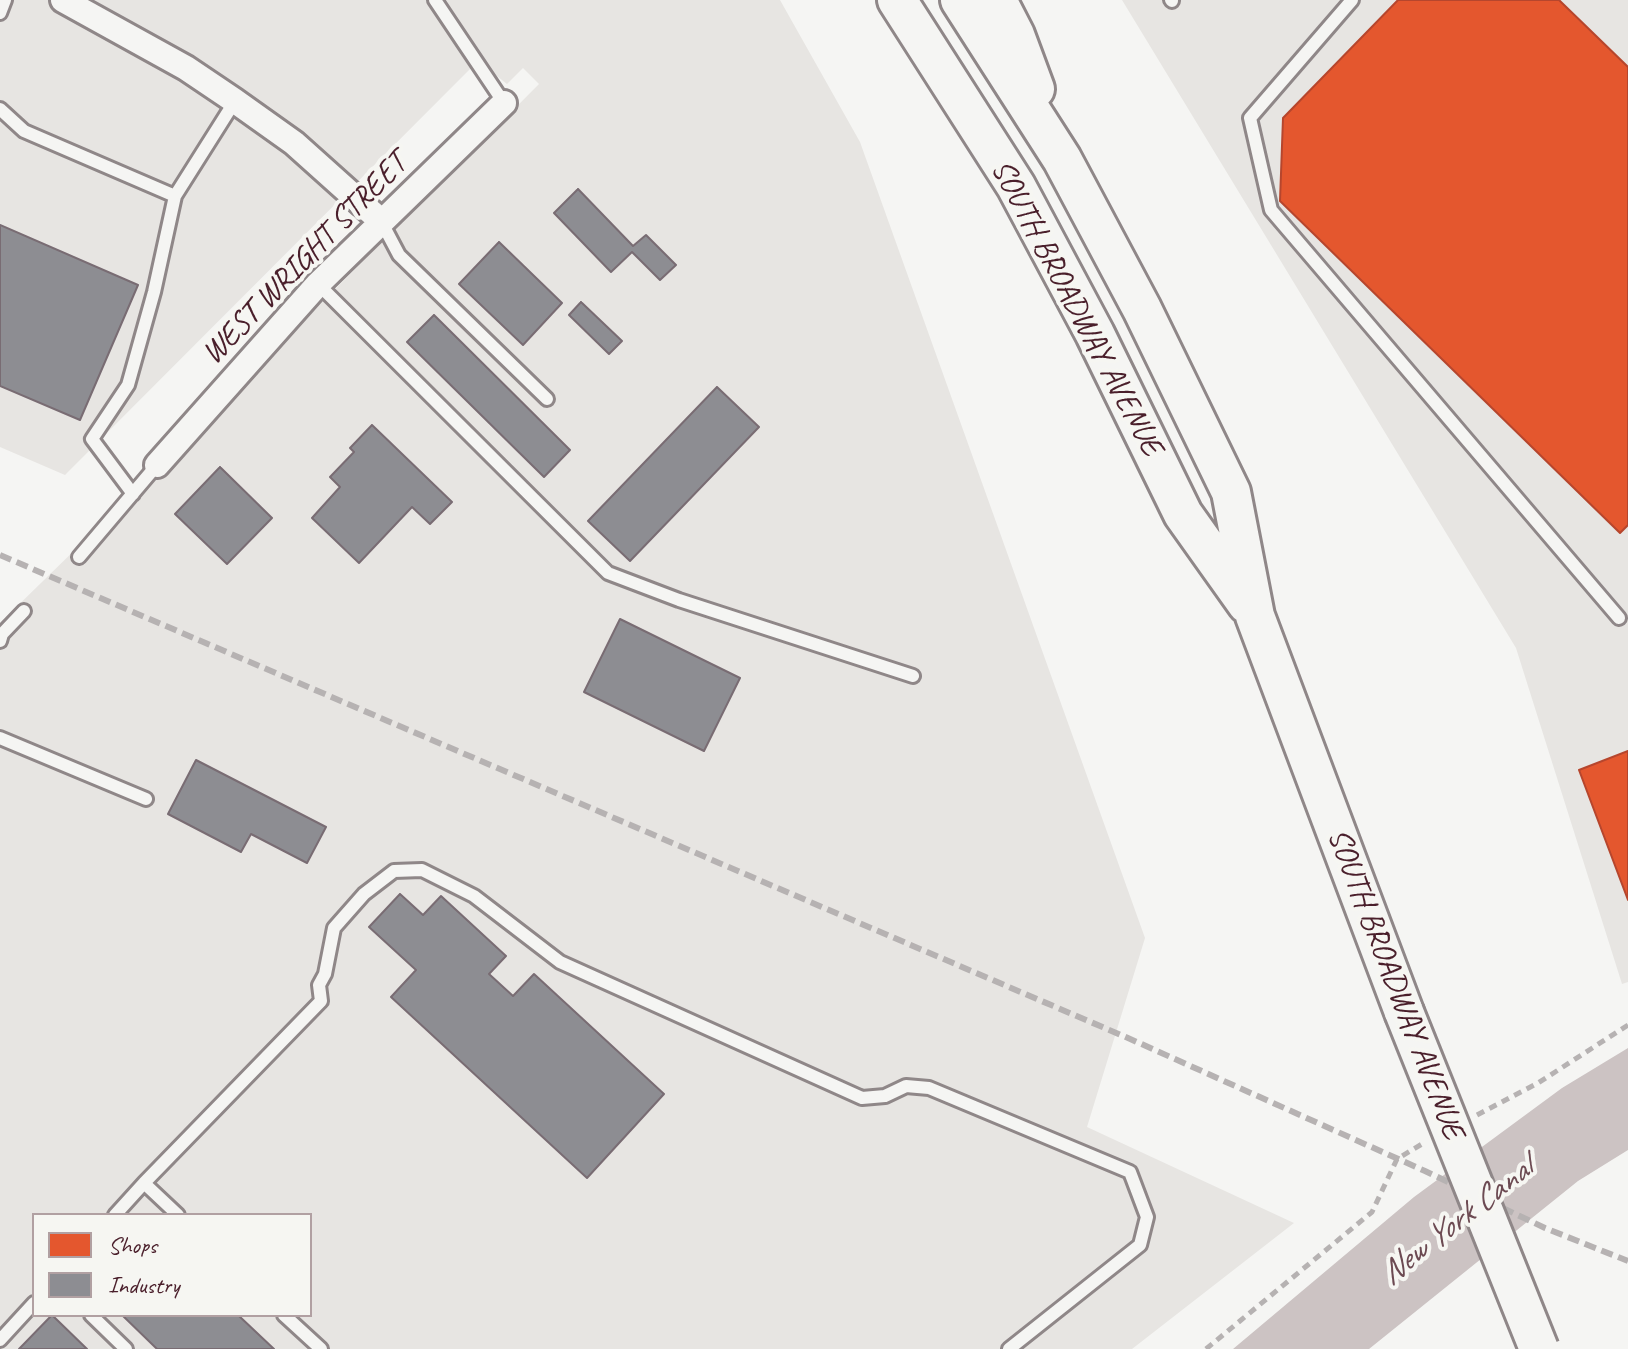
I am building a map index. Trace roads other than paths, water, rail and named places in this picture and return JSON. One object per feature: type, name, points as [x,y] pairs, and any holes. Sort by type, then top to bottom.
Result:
[{"type":"main road","name":"SOUTH BROADWAY AVENUE","points":[[897,0],[1016,186],[1095,334],[1183,514],[1255,616]]},
{"type":"main road","name":"SOUTH BROADWAY AVENUE","points":[[960,0],[1062,159],[1142,309],[1231,492],[1255,616],[1404,1012],[1539,1349]]},
{"type":"main road","points":[[997,0],[1015,35],[1062,159]]},
{"type":"street","points":[[63,0],[89,5],[235,101],[294,143],[381,221]]},
{"type":"street","name":"WEST WRIGHT STREET","points":[[157,465],[318,284],[504,103]]},
{"type":"lane","points":[[0,13],[5,0]]},
{"type":"lane","points":[[435,0],[504,103]]},
{"type":"lane","points":[[1352,0],[1250,118],[1271,210],[1619,618]]},
{"type":"lane","points":[[133,494],[92,439],[128,385],[154,292],[175,196],[235,101]]},
{"type":"lane","points":[[0,109],[24,131],[175,196]]},
{"type":"lane","points":[[381,221],[399,255],[547,399]]},
{"type":"lane","points":[[318,284],[608,573],[679,600],[913,676]]},
{"type":"lane","points":[[79,557],[157,465]]},
{"type":"lane","points":[[0,641],[2,634],[24,611]]},
{"type":"lane","points":[[0,738],[146,799]]},
{"type":"lane","points":[[117,1213],[321,1001],[319,985],[325,974],[334,928],[364,894],[394,871],[422,870],[474,896],[560,962],[862,1098],[885,1096],[906,1086],[929,1088],[1130,1172],[1147,1217],[1140,1245],[1009,1349]]},
{"type":"lane","points":[[144,1183],[176,1213]]},
{"type":"lane","points":[[0,1340],[32,1305]]},
{"type":"lane","points":[[93,1317],[126,1349]]},
{"type":"lane","points":[[286,1317],[321,1349]]},
{"type":"water","name":"New York Canal","points":[[1628,1048],[1628,1150],[1578,1181],[1369,1349],[1233,1349],[1414,1197],[1562,1088]]},
{"type":"railway","points":[[0,555],[1128,1038],[1545,1228],[1628,1261]]}]
